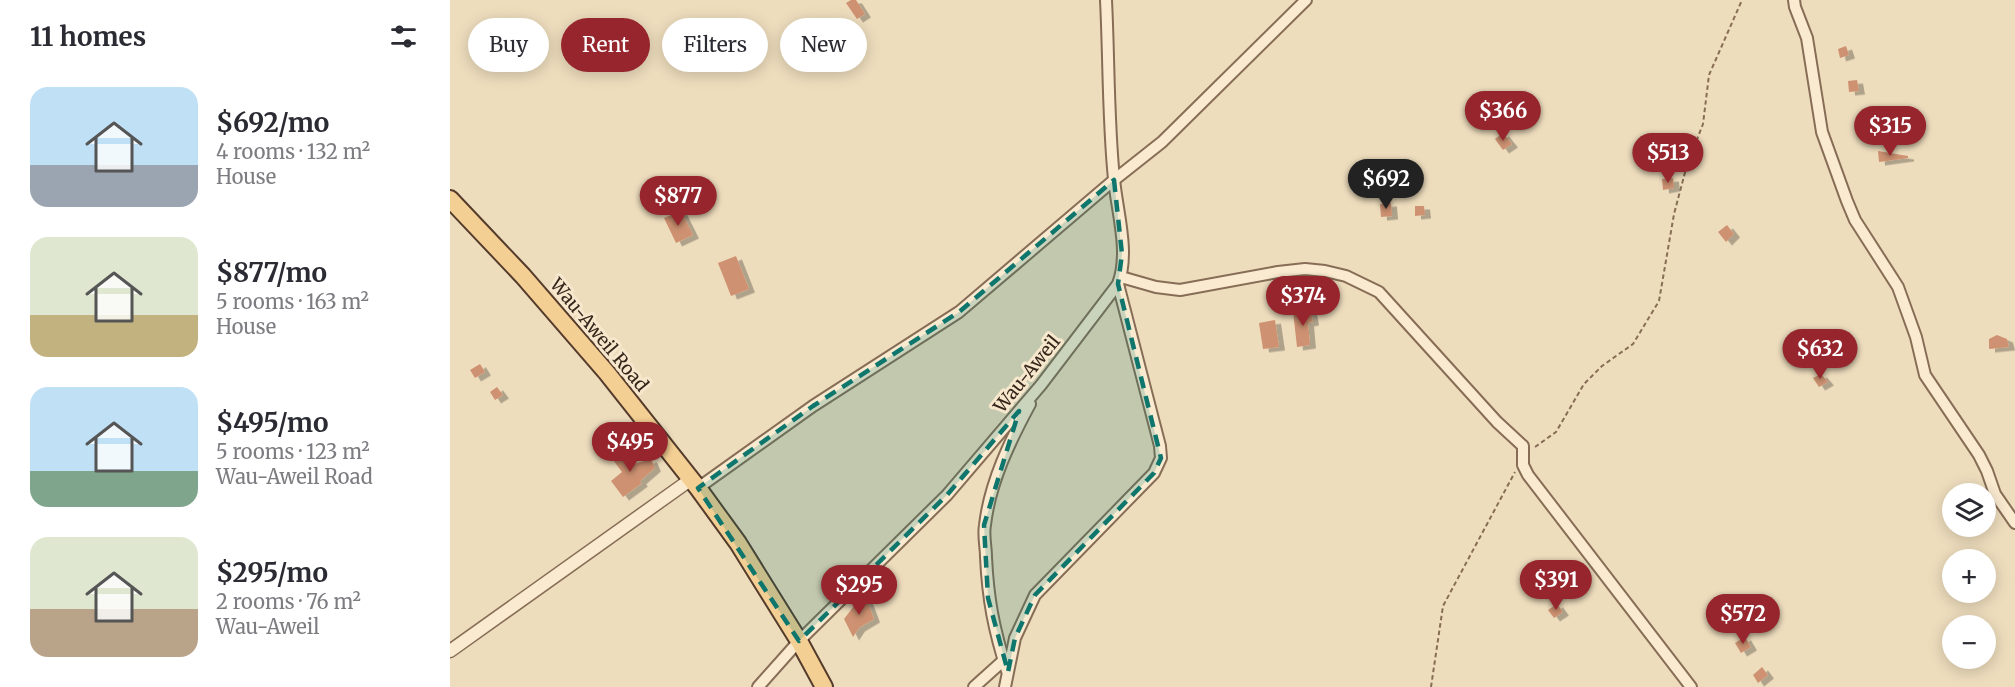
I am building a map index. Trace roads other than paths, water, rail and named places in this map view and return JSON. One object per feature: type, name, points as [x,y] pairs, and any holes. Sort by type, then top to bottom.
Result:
[{"type":"main road","name":"Wau-Aweil Road","points":[[450,199],[523,276],[607,373],[694,484],[738,543],[799,641],[824,687]]},
{"type":"street","points":[[1005,687],[1015,638],[1035,595],[1154,473],[1161,458],[1119,281],[1121,235],[1114,180],[1106,0]]},
{"type":"street","points":[[450,651],[694,484],[959,312],[1162,142],[1306,0]]},
{"type":"street","points":[[1794,0],[1808,38],[1822,132],[1847,201],[1856,220],[1898,287],[1916,337],[1925,375],[1979,455],[1995,494],[2015,523]]},
{"type":"street","points":[[1119,281],[1180,290],[1305,269],[1346,276],[1379,292],[1497,422],[1523,446],[1523,465],[1528,475],[1691,687]]},
{"type":"street","name":"Wau-Aweil","points":[[758,687],[799,641],[947,495],[1041,385],[1119,281]]},
{"type":"street","points":[[1008,672],[998,643],[988,598],[984,525],[1010,442],[1041,385]]},
{"type":"street","points":[[974,687],[1004,660]]}]
